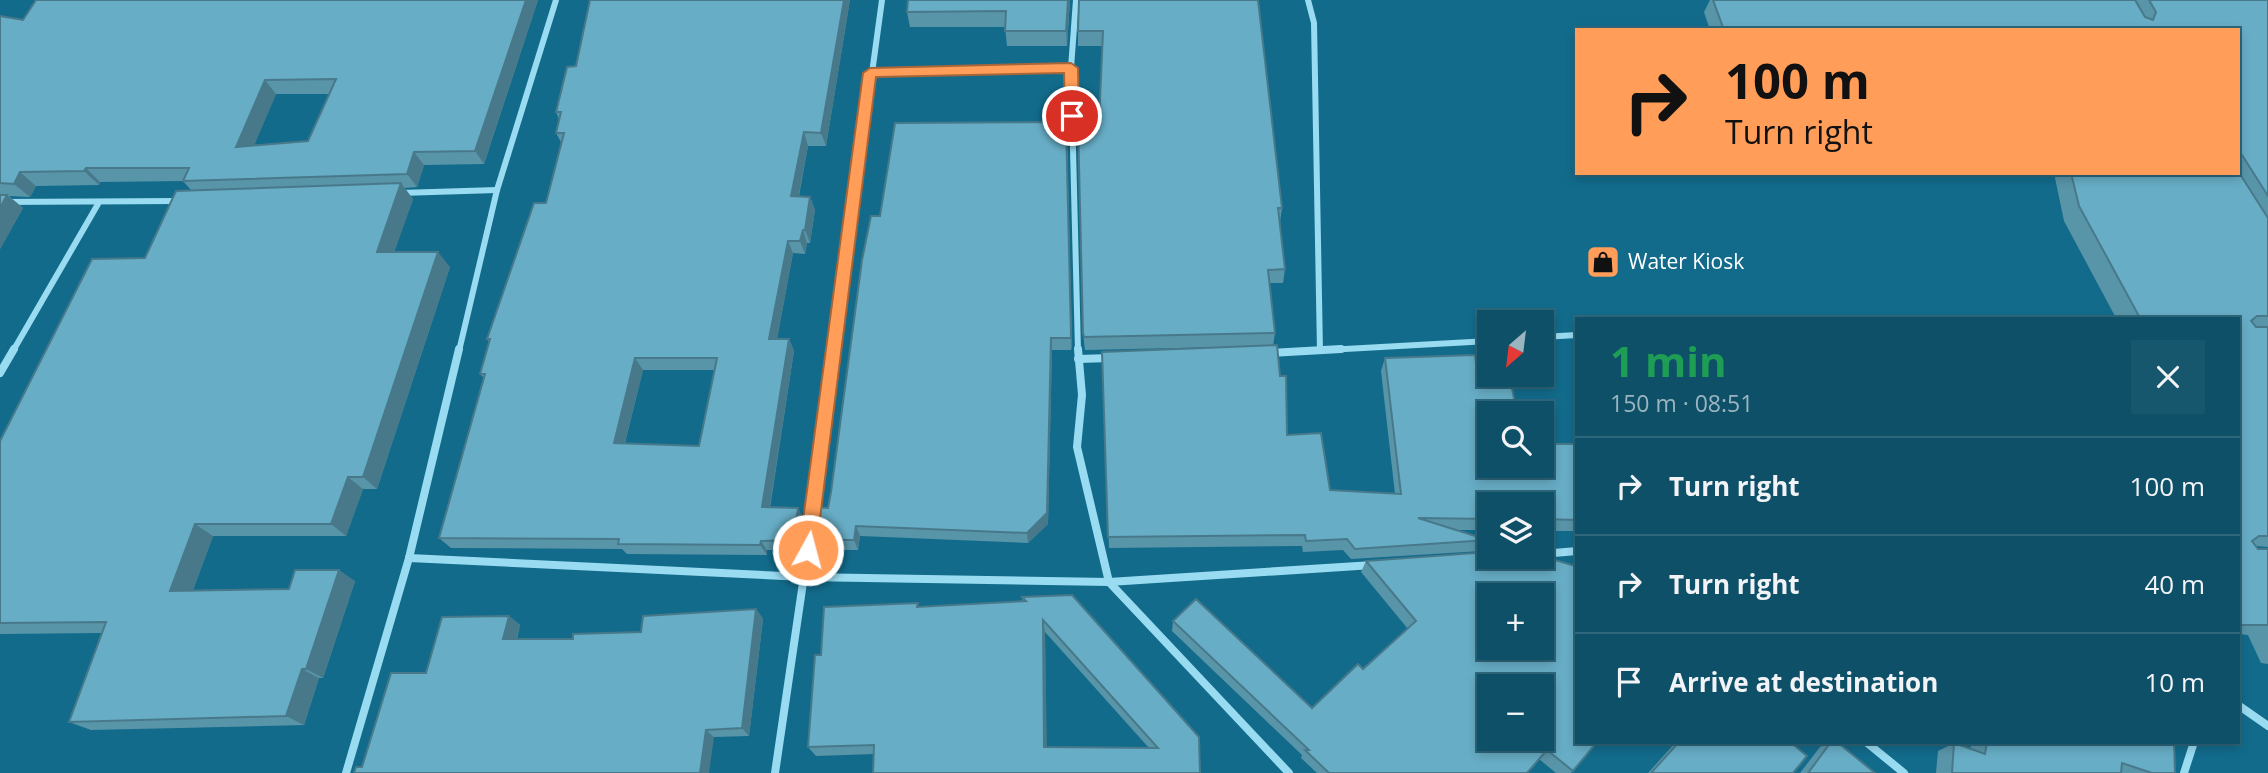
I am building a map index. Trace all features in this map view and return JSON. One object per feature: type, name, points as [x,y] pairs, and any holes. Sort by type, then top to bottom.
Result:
[{"type":"street","points":[[346,773],[409,558],[497,190],[556,0]]},
{"type":"street","points":[[775,773],[882,0]]},
{"type":"street","points":[[1076,0],[1071,68],[1078,359],[1082,395],[1077,447],[1109,582],[1289,773]]},
{"type":"street","points":[[1308,0],[1314,23],[1315,47],[1320,351]]},
{"type":"street","points":[[870,73],[1071,68]]},
{"type":"street","points":[[387,193],[497,190]]},
{"type":"street","points":[[0,202],[99,204],[181,201]]},
{"type":"street","points":[[0,373],[99,204]]},
{"type":"street","points":[[1554,336],[1575,335]]},
{"type":"street","points":[[1266,353],[1477,342]]},
{"type":"street","points":[[1078,359],[1118,358]]},
{"type":"street","points":[[1554,553],[1575,551]]},
{"type":"street","points":[[409,558],[804,577],[1109,582],[1388,564]]},
{"type":"street","points":[[2240,706],[2268,726]]},
{"type":"street","points":[[1868,744],[1904,773]]},
{"type":"street","points":[[2184,773],[2193,744]]},
{"type":"building","points":[[36,0],[526,0],[475,151],[414,152],[407,174],[183,181],[189,168],[86,168],[84,171],[20,172],[14,184],[0,183],[0,16],[23,20]],"holes":[[[336,79],[308,141],[236,147],[265,80]]]},
{"type":"building","points":[[590,0],[844,0],[821,133],[804,132],[791,196],[810,197],[805,230],[800,241],[788,241],[769,339],[789,339],[762,507],[798,508],[794,540],[761,541],[760,545],[618,544],[619,539],[439,538],[485,374],[480,374],[490,339],[487,339],[534,203],[546,203],[564,133],[556,133],[561,112],[556,112],[567,67],[576,66]],"holes":[[[635,358],[717,358],[699,446],[614,443]]]},
{"type":"building","points":[[908,0],[1068,0],[1066,31],[1005,31],[1006,11],[907,12]]},
{"type":"building","points":[[1079,0],[1258,0],[1282,208],[1278,208],[1285,269],[1268,270],[1275,333],[1084,337],[1078,122],[1099,123],[1103,31],[1078,31]]},
{"type":"building","points":[[1713,0],[2135,0],[2145,17],[2153,20],[2156,12],[2149,0],[2268,0],[2268,196],[2240,155],[2240,28],[1723,28]]},
{"type":"building","points":[[1066,122],[1071,338],[1051,338],[1047,513],[1027,533],[856,526],[854,540],[807,540],[812,507],[828,508],[862,260],[871,216],[880,216],[895,123]]},
{"type":"building","points":[[2240,174],[2268,218],[2268,316],[2257,316],[2251,321],[2256,327],[2268,327],[2268,536],[2259,536],[2252,541],[2258,549],[2268,549],[2268,625],[2240,625],[2240,317],[2139,317],[2079,206],[2071,175]]},
{"type":"building","points":[[401,183],[377,252],[438,252],[363,477],[348,477],[331,524],[195,524],[170,591],[289,589],[295,570],[339,570],[306,669],[302,669],[286,716],[69,722],[106,622],[0,623],[0,441],[92,259],[145,258],[176,191]]},
{"type":"building","points":[[0,195],[7,195],[0,208]]},
{"type":"building","points":[[1277,345],[1280,376],[1286,376],[1287,435],[1321,433],[1330,490],[1401,494],[1385,358],[1475,355],[1477,387],[1512,387],[1515,401],[1477,401],[1477,478],[1554,478],[1554,444],[1575,444],[1575,520],[1554,519],[1554,492],[1477,492],[1477,519],[1418,518],[1477,537],[1477,541],[1355,549],[1347,539],[1306,541],[1305,535],[1108,537],[1102,352]]},
{"type":"building","points":[[1477,553],[1477,569],[1554,569],[1554,560],[1575,566],[1575,744],[1595,744],[1573,771],[1548,751],[1554,751],[1554,674],[1477,674],[1477,751],[1546,751],[1527,773],[1329,773],[1305,750],[1309,750],[1173,621],[1196,599],[1312,708],[1358,664],[1363,669],[1416,621],[1366,561]]},
{"type":"building","points":[[1072,595],[1199,737],[1200,773],[873,773],[874,745],[808,747],[815,655],[821,655],[824,607],[918,603],[917,607],[1026,601],[1022,597]],"holes":[[[1043,620],[1158,748],[1044,747]]]},
{"type":"building","points":[[756,609],[742,728],[706,730],[700,773],[354,773],[356,767],[362,767],[391,673],[426,673],[442,617],[509,616],[503,639],[573,639],[573,634],[641,632],[643,616]]},
{"type":"building","points":[[1677,744],[1792,744],[1807,756],[1793,773],[1651,773]]},
{"type":"building","points":[[1830,744],[1839,744],[1875,773],[1808,773]]},
{"type":"building","points":[[1954,744],[1985,754],[1987,744],[2174,744],[2175,773],[2152,773],[2122,763],[2121,773],[1952,773]]},
{"type":"place","name":"Water Kiosk","points":[[1603,262]]},
{"type":"route","points":[[808,550],[870,73],[1071,68],[1072,116]]}]
